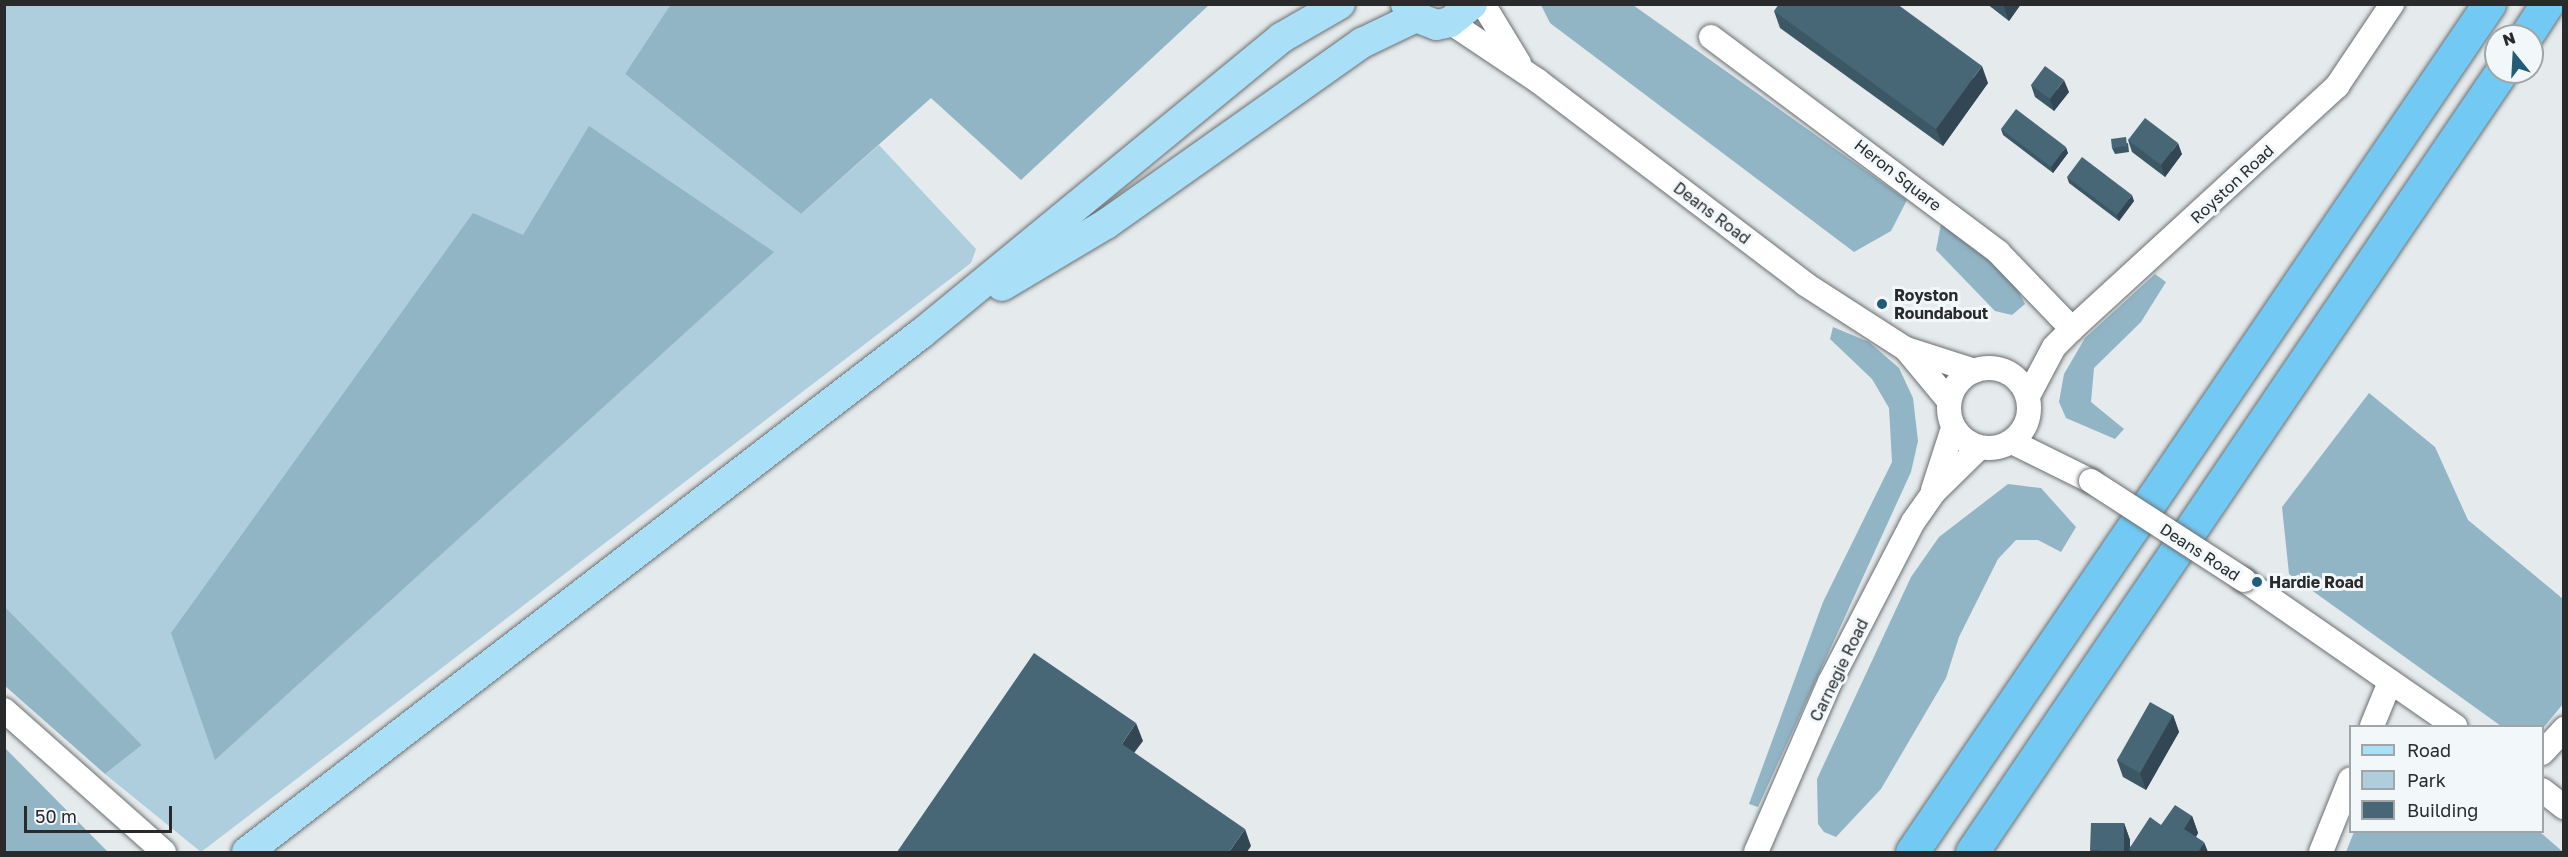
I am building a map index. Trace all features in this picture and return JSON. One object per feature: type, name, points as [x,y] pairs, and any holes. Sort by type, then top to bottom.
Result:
[{"type":"highway","points":[[1912,852],[2489,4]]},
{"type":"highway","points":[[2534,24],[2547,4]]},
{"type":"highway","points":[[1972,852],[2493,84]]},
{"type":"main road","points":[[247,852],[922,333],[1281,38],[1340,4]]},
{"type":"main road","points":[[922,333],[1106,224],[1362,43],[1411,11],[1461,13]]},
{"type":"street","name":"Deans Road","points":[[1483,4],[1523,70]]},
{"type":"street","name":"Royston Road","points":[[2028,396],[2054,348],[2072,329],[2337,86],[2392,4]]},
{"type":"street","name":"Deans Road","points":[[1461,13],[1523,70],[1805,284],[1905,349],[1975,371]]},
{"type":"street","name":"Heron Square","points":[[1711,37],[1998,252],[2072,329]]},
{"type":"street","name":"Royston Road","points":[[2008,373],[2054,348]]},
{"type":"street","name":"Deans Road","points":[[1905,349],[1949,401]]},
{"type":"street","points":[[1975,371],[2008,373],[2028,396],[2028,420],[2012,442],[1979,448],[1953,428],[1949,401],[1954,388],[1975,371]]},
{"type":"street","name":"Deans Road","points":[[2028,420],[2062,463]]},
{"type":"street","name":"Carnegie Road","points":[[1756,852],[1830,682],[1933,493],[1953,428]]},
{"type":"street","name":"Deans Road","points":[[2012,442],[2062,463],[2091,481],[2244,580],[2454,725]]},
{"type":"street","name":"Carnegie Road","points":[[1933,493],[1979,448]]},
{"type":"street","points":[[2372,725],[2390,682]]},
{"type":"street","points":[[4,710],[164,852]]},
{"type":"street","points":[[2544,751],[2564,729]]},
{"type":"street","points":[[2321,852],[2349,782]]},
{"type":"street","points":[[2544,792],[2564,807]]},
{"type":"green space","points":[[4,5],[671,5],[625,74],[801,214],[879,145],[976,249],[971,263],[201,852],[105,774],[142,745],[5,607]]},
{"type":"shaded area","points":[[671,4],[1209,5],[1021,180],[931,98],[801,214],[625,74]]},
{"type":"shaded area","points":[[1541,5],[1633,5],[1907,200],[1891,231],[1854,252],[1550,23]]},
{"type":"shaded area","points":[[589,126],[774,252],[215,760],[171,633],[473,213],[523,235]]},
{"type":"shaded area","points":[[1941,224],[2011,277],[2025,304],[2012,315],[1995,311],[1936,250]]},
{"type":"shaded area","points":[[2155,274],[2166,282],[2141,322],[2094,368],[2091,402],[2124,429],[2115,439],[2066,418],[2059,402],[2064,374],[2085,338]]},
{"type":"shaded area","points":[[1833,327],[1869,342],[1899,368],[1913,398],[1918,441],[1911,472],[1758,807],[1749,804],[1823,602],[1892,462],[1889,408],[1872,379],[1830,339]]},
{"type":"shaded area","points":[[2369,393],[2435,447],[2468,520],[2563,599],[2563,704],[2544,727],[2500,725],[2289,574],[2282,507]]},
{"type":"shaded area","points":[[2008,484],[2041,488],[2076,527],[2061,552],[2038,540],[2016,540],[1998,559],[1959,637],[1946,678],[1881,789],[1836,837],[1824,832],[1818,824],[1817,779],[1911,577],[1939,537]]},
{"type":"shaded area","points":[[5,607],[142,745],[105,774],[5,686]]},
{"type":"shaded area","points":[[5,748],[108,852],[5,852]]},
{"type":"shaded area","points":[[2354,833],[2541,833],[2563,852],[2346,852]]},
{"type":"building","points":[[1779,4],[1897,4],[1982,66],[1936,129],[1774,11]]},
{"type":"building","points":[[2045,66],[2064,80],[2050,99],[2031,85]]},
{"type":"building","points":[[2016,109],[2066,147],[2051,167],[2001,129]]},
{"type":"building","points":[[2145,118],[2178,143],[2161,165],[2128,140]]},
{"type":"building","points":[[2126,137],[2127,146],[2112,148],[2111,139]]},
{"type":"building","points":[[2082,157],[2132,195],[2117,215],[2067,177]]},
{"type":"building","points":[[1034,653],[1136,723],[1122,744],[1245,829],[1229,852],[897,852]]},
{"type":"building","points":[[2150,702],[2173,715],[2140,773],[2117,760]]},
{"type":"building","points":[[2175,805],[2192,816],[2184,829],[2204,842],[2199,851],[2202,852],[2135,852],[2129,849],[2150,817],[2161,825]]},
{"type":"building","points":[[2091,823],[2124,823],[2124,852],[2090,850]]},
{"type":"place","name":"Royston Roundabout","points":[[1882,304]]},
{"type":"place","name":"Hardie Road","points":[[2257,582]]}]
